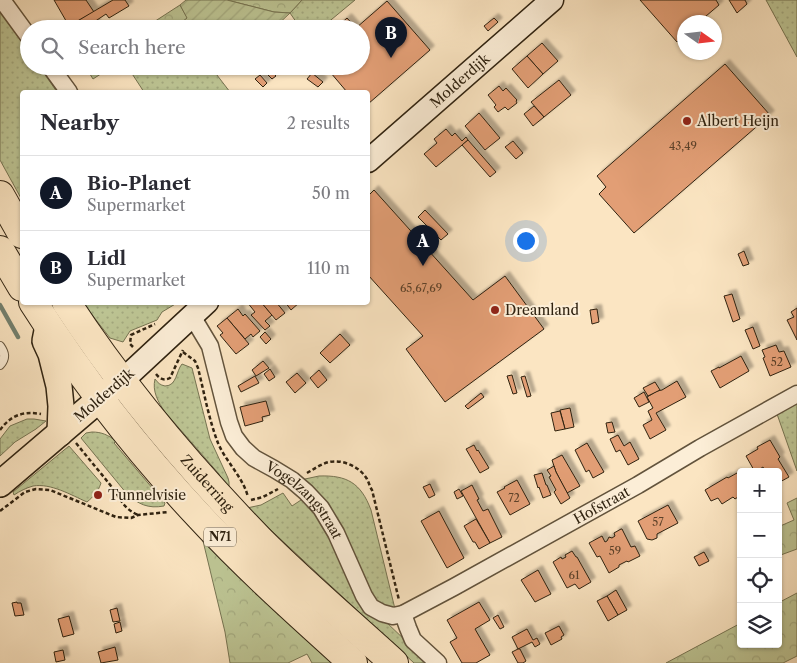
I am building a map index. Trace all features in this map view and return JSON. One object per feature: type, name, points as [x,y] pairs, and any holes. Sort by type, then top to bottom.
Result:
[{"type":"highway","points":[[0,195],[20,230]]},
{"type":"highway","points":[[0,250],[20,283]]},
{"type":"highway","name":"Zuiderring","points":[[35,305],[100,399],[200,518],[291,607],[353,663]]},
{"type":"highway","name":"Zuiderring","points":[[68,305],[122,381],[178,451],[208,484],[308,586],[394,663]]},
{"type":"main road","name":"Molderdijk","points":[[370,159],[552,0]]},
{"type":"main road","name":"Molderdijk","points":[[0,484],[68,438],[100,399],[199,309]]},
{"type":"main road","points":[[48,326],[45,341],[51,354],[59,386],[68,438]]},
{"type":"street","points":[[2,0],[20,25]]},
{"type":"street","points":[[57,75],[68,90]]},
{"type":"street","name":"Vogelzangstraat","points":[[199,309],[234,436],[254,458],[292,480],[321,508],[336,533],[364,596],[371,607],[393,616],[403,614]]},
{"type":"street","name":"Hofstraat","points":[[403,614],[454,588],[797,394]]},
{"type":"street","points":[[403,614],[413,640],[438,663]]},
{"type":"lane","points":[[0,346],[5,353],[5,359],[0,365]]},
{"type":"path","points":[[0,430],[11,419],[21,413],[41,414]]},
{"type":"path","points":[[68,438],[114,490],[123,505],[138,515]]},
{"type":"path","points":[[302,476],[330,462],[340,462],[360,470],[367,479],[372,490],[403,614]]},
{"type":"path","points":[[249,501],[263,497],[284,485]]},
{"type":"path","points":[[0,511],[25,492],[36,489],[50,490],[116,517],[131,518],[138,515],[172,511]]},
{"type":"green space","points":[[186,0],[227,0],[274,12],[290,13],[283,20],[184,20],[187,18],[180,5]]},
{"type":"green space","points":[[227,0],[302,0],[290,13],[274,12]]},
{"type":"green space","points":[[302,0],[355,0],[331,20],[295,20],[290,13]]},
{"type":"green space","points":[[766,0],[797,0],[797,57]]},
{"type":"green space","points":[[180,5],[188,19],[186,20],[157,20]]},
{"type":"green space","points":[[0,11],[20,39],[20,75],[45,75],[56,90],[20,90],[20,196],[0,160]]},
{"type":"green space","points":[[91,75],[99,75],[93,79]]},
{"type":"green space","points":[[133,75],[217,75],[228,90],[143,90]]},
{"type":"green space","points":[[85,305],[174,305],[162,312],[157,320],[130,331],[123,342],[110,338]]},
{"type":"green space","points":[[182,364],[192,368],[210,439],[228,478],[229,486],[222,481],[219,474],[165,412],[156,396],[154,388],[155,379],[158,383],[165,386],[172,384]]},
{"type":"green space","points":[[797,402],[797,471],[777,414]]},
{"type":"green space","points":[[27,419],[46,421],[15,442],[0,456],[0,439],[10,426]]},
{"type":"green space","points":[[86,433],[105,434],[116,441],[114,443],[165,503],[164,506],[153,507],[144,505],[135,501],[127,494],[81,438]]},
{"type":"green space","points":[[69,446],[101,483],[94,496],[87,502],[47,486],[33,486],[14,495],[13,492]]},
{"type":"green space","points":[[319,476],[345,479],[352,482],[363,493],[371,510],[395,609],[376,604],[301,481]]},
{"type":"green space","points":[[283,493],[292,506],[304,498],[318,515],[385,621],[429,663],[414,663],[247,508],[261,505]]},
{"type":"green space","points":[[797,498],[797,549],[782,555],[782,525],[794,520],[787,503]]},
{"type":"green space","points":[[203,541],[334,663],[312,663],[307,654],[288,663],[230,663],[225,632]]},
{"type":"green space","points":[[797,593],[797,656],[783,663],[666,663],[737,625],[737,648],[782,648],[782,601]]},
{"type":"building","points":[[54,0],[86,0],[94,12],[80,20],[66,20]]},
{"type":"building","points":[[113,0],[125,0],[129,6],[109,18],[106,14],[97,20],[79,20]]},
{"type":"building","points":[[640,0],[716,0],[719,5],[707,15],[677,15],[677,42]]},
{"type":"building","points":[[729,0],[745,0],[747,4],[737,13]]},
{"type":"building","points":[[387,1],[430,50],[370,102],[370,90],[345,90],[333,75],[370,75],[370,20],[365,20]]},
{"type":"building","points":[[494,18],[498,22],[488,31],[484,26]]},
{"type":"building","points":[[542,43],[558,61],[543,74],[527,56]]},
{"type":"building","points":[[527,56],[543,74],[528,88],[512,69]]},
{"type":"building","points":[[725,64],[770,115],[634,233],[599,194],[606,187],[597,176]]},
{"type":"building","points":[[260,75],[267,83],[263,87],[255,79]]},
{"type":"building","points":[[268,75],[276,76],[272,79]]},
{"type":"building","points":[[310,75],[314,75],[323,82],[318,87],[307,79]]},
{"type":"building","points":[[559,80],[571,95],[544,117],[531,102]]},
{"type":"building","points":[[499,86],[503,91],[506,88],[517,100],[517,103],[508,110],[505,107],[498,112],[494,107],[496,105],[488,95]]},
{"type":"building","points":[[534,106],[544,117],[533,126],[524,114]]},
{"type":"building","points":[[479,113],[500,138],[485,150],[465,126]]},
{"type":"building","points":[[446,129],[452,136],[455,133],[462,141],[466,137],[468,140],[436,167],[424,154],[437,143],[434,139]]},
{"type":"building","points":[[468,140],[496,172],[490,177],[462,145]]},
{"type":"building","points":[[513,141],[523,153],[516,159],[505,147]]},
{"type":"building","points":[[374,190],[473,300],[505,276],[544,329],[445,402],[406,349],[423,336],[370,277],[370,194]]},
{"type":"building","points":[[425,210],[448,234],[441,240],[418,217]]},
{"type":"building","points":[[744,251],[749,264],[743,266],[738,254]]},
{"type":"building","points":[[732,294],[740,319],[733,322],[724,296]]},
{"type":"building","points":[[249,305],[264,305],[272,315],[265,321],[270,326],[265,330],[251,315],[255,312]]},
{"type":"building","points":[[264,305],[278,305],[285,313],[276,320]]},
{"type":"building","points":[[287,305],[297,305],[291,310]]},
{"type":"building","points":[[797,308],[797,340],[787,320],[794,317],[791,312]]},
{"type":"building","points":[[238,309],[260,331],[253,337],[251,334],[245,339],[227,318]]},
{"type":"building","points":[[597,309],[599,322],[592,324],[590,310]]},
{"type":"building","points":[[227,318],[249,344],[236,354],[220,335],[223,333],[217,326]]},
{"type":"building","points":[[753,327],[760,346],[753,349],[745,330]]},
{"type":"building","points":[[265,332],[271,339],[266,344],[260,337]]},
{"type":"building","points":[[340,334],[350,345],[330,363],[320,353]]},
{"type":"building","points":[[776,345],[779,352],[784,351],[791,367],[770,376],[762,350]]},
{"type":"building","points":[[741,356],[749,371],[720,388],[711,371]]},
{"type":"building","points":[[263,361],[269,368],[256,376],[252,370]]},
{"type":"building","points":[[270,369],[275,377],[269,381],[264,374]]},
{"type":"building","points":[[319,370],[327,380],[318,388],[310,378]]},
{"type":"building","points":[[297,373],[306,383],[295,393],[286,382]]},
{"type":"building","points":[[512,375],[517,393],[513,394],[507,376]]},
{"type":"building","points":[[255,376],[259,383],[241,392],[238,386]]},
{"type":"building","points":[[525,376],[531,396],[527,397],[521,377]]},
{"type":"building","points":[[677,381],[686,397],[656,413],[666,430],[650,439],[643,425],[652,420],[648,411],[653,408],[647,397]]},
{"type":"building","points":[[655,382],[660,390],[648,396],[643,388]]},
{"type":"building","points":[[644,392],[649,402],[639,407],[634,398]]},
{"type":"building","points":[[481,393],[484,397],[468,409],[465,406]]},
{"type":"building","points":[[266,401],[270,415],[262,417],[263,421],[245,426],[240,407]]},
{"type":"building","points":[[570,408],[574,427],[565,429],[560,410]]},
{"type":"building","points":[[560,411],[565,429],[555,431],[551,413]]},
{"type":"building","points":[[612,422],[615,432],[608,433],[606,423]]},
{"type":"building","points":[[618,435],[624,446],[630,442],[639,459],[628,465],[620,450],[616,452],[610,439]]},
{"type":"building","points":[[770,440],[780,457],[778,459],[789,477],[782,481],[782,468],[753,468],[746,456],[758,449],[757,447]]},
{"type":"building","points":[[587,443],[604,472],[593,478],[589,470],[586,472],[575,450]]},
{"type":"building","points":[[474,445],[489,468],[480,473],[466,449]]},
{"type":"building","points":[[562,455],[580,486],[567,493],[552,460]]},
{"type":"building","points":[[554,466],[570,498],[561,504],[554,492],[556,490],[547,470]]},
{"type":"building","points":[[542,473],[551,495],[543,498],[534,475]]},
{"type":"building","points":[[737,473],[737,498],[735,499],[733,497],[722,504],[718,498],[711,501],[705,490]]},
{"type":"building","points":[[517,480],[530,504],[510,515],[497,492]]},
{"type":"building","points":[[430,484],[435,495],[429,498],[423,487]]},
{"type":"building","points":[[472,485],[483,511],[488,509],[502,537],[490,543],[461,491]]},
{"type":"building","points":[[459,489],[463,496],[457,499],[454,492]]},
{"type":"building","points":[[668,505],[678,523],[657,534],[657,538],[647,539],[638,521]]},
{"type":"building","points":[[439,511],[464,558],[447,568],[421,521]]},
{"type":"building","points":[[476,519],[490,543],[479,549],[464,526]]},
{"type":"building","points":[[621,529],[631,547],[635,546],[640,556],[619,565],[619,567],[609,573],[600,556],[597,557],[589,543],[602,536],[605,542],[609,537],[615,536],[614,533]]},
{"type":"building","points":[[572,551],[591,582],[579,589],[575,584],[567,588],[553,562],[561,557],[562,559],[566,557],[565,555]]},
{"type":"building","points":[[704,552],[709,561],[699,566],[694,557]]},
{"type":"building","points":[[538,570],[551,594],[535,602],[521,580]]},
{"type":"building","points":[[616,590],[627,610],[618,615],[607,596]]},
{"type":"building","points":[[607,596],[618,615],[608,621],[597,601]]},
{"type":"building","points":[[479,602],[490,620],[475,629],[490,655],[476,663],[462,663],[450,642],[457,638],[447,620]]},
{"type":"building","points":[[12,603],[21,603],[24,615],[15,616]]},
{"type":"building","points":[[117,608],[120,621],[113,622],[110,610]]},
{"type":"building","points":[[498,615],[504,627],[500,629],[493,618]]},
{"type":"building","points":[[69,616],[74,634],[63,637],[58,619]]},
{"type":"building","points":[[120,622],[122,631],[116,633],[114,624]]},
{"type":"building","points":[[559,626],[564,635],[561,637],[562,639],[551,645],[545,633]]},
{"type":"building","points":[[527,629],[533,640],[537,638],[540,644],[535,647],[532,642],[518,649],[512,637]]},
{"type":"building","points":[[115,647],[118,660],[101,663],[98,652]]},
{"type":"building","points":[[520,649],[526,661],[523,663],[518,663],[512,652]]},
{"type":"building","points":[[63,650],[65,660],[56,662],[54,652]]},
{"type":"waterway","points":[[0,305],[18,337]]},
{"type":"place","name":"Lidl","points":[[391,58]]},
{"type":"place","name":"Albert Heijn","points":[[687,121]]},
{"type":"place","name":"Bio-Planet","points":[[423,266]]},
{"type":"place","name":"Dreamland","points":[[495,310]]},
{"type":"place","name":"Tunnelvisie","points":[[98,495]]}]
